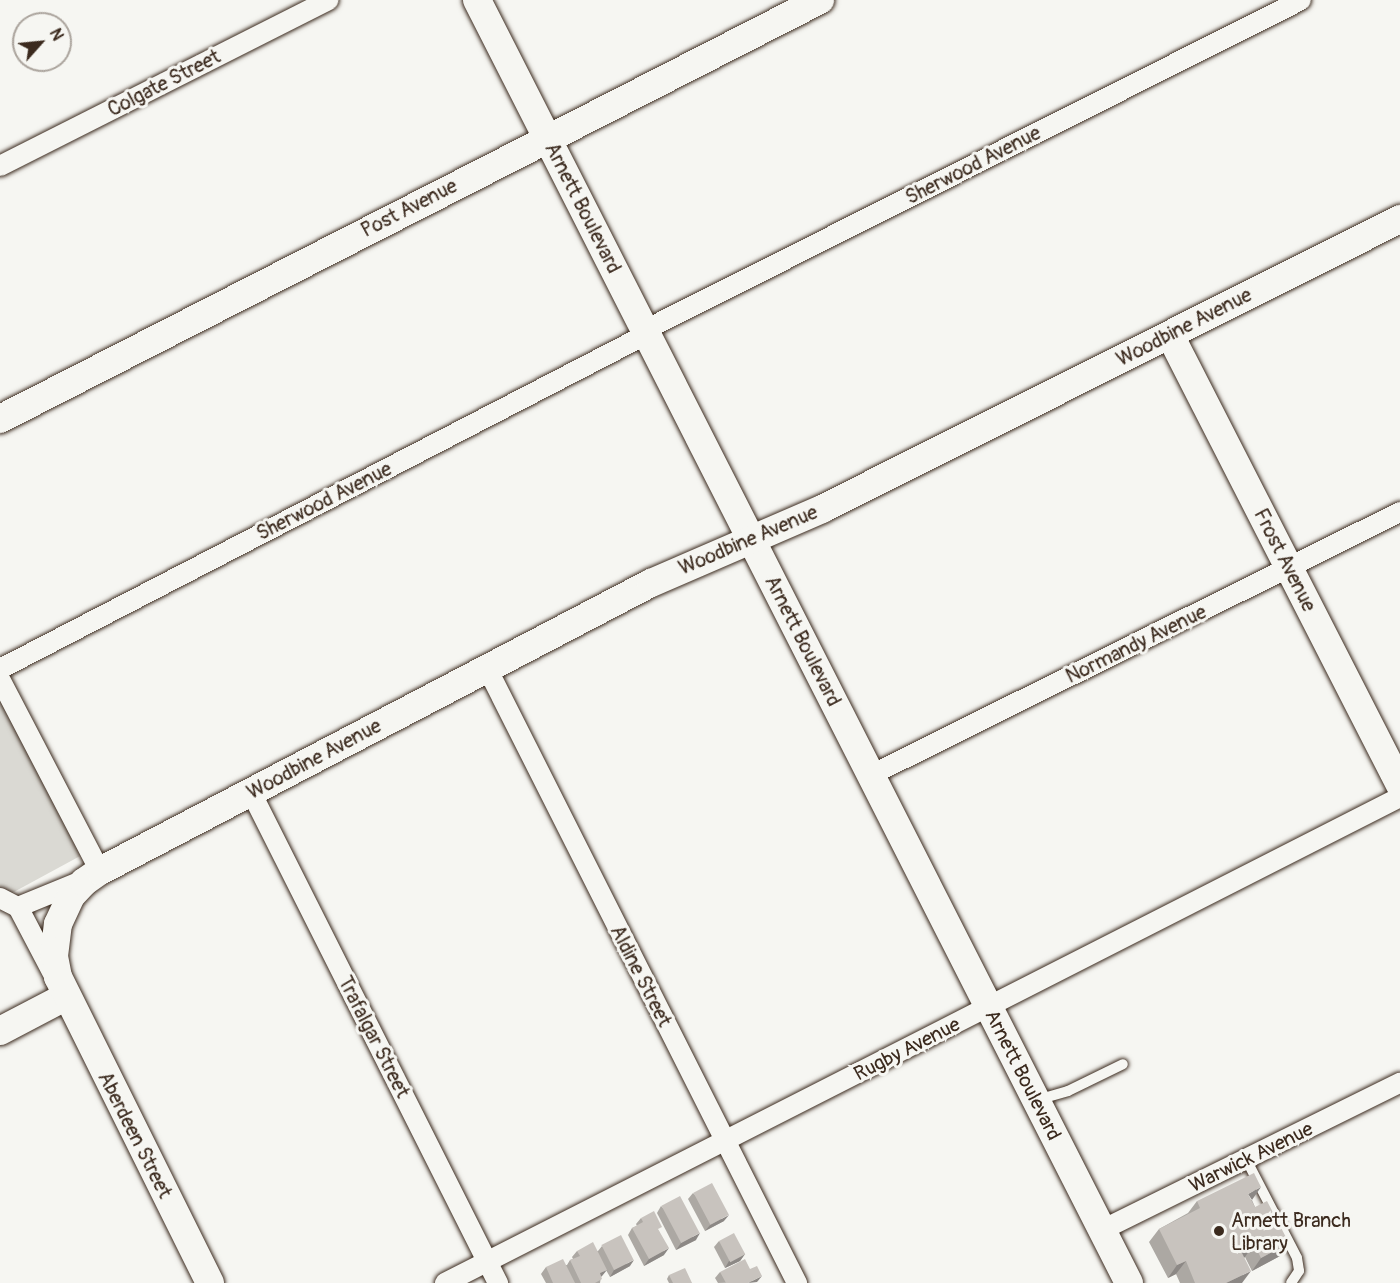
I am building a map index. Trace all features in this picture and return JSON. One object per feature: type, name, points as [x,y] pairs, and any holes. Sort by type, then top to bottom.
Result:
[{"type":"street","name":"Colgate Street","points":[[0,166],[328,0]]},
{"type":"street","name":"Arnett Boulevard","points":[[477,0],[1129,1283]]},
{"type":"street","name":"Post Avenue","points":[[0,419],[820,0]]},
{"type":"street","name":"Sherwood Avenue","points":[[0,669],[646,332],[1301,0]]},
{"type":"street","name":"Woodbine Avenue","points":[[96,873],[651,583],[822,509],[1400,219]]},
{"type":"street","name":"Frost Avenue","points":[[1170,335],[1400,785]]},
{"type":"street","name":"Normandy Avenue","points":[[871,775],[1400,512]]},
{"type":"street","name":"Aldine Street","points":[[487,668],[796,1283]]},
{"type":"street","points":[[0,679],[96,873],[61,892],[18,907],[0,898]]},
{"type":"street","name":"Trafalgar Street","points":[[251,792],[498,1283]]},
{"type":"street","name":"Rugby Avenue","points":[[445,1283],[1400,797]]},
{"type":"street","name":"Aberdeen Street","points":[[63,992],[54,956],[58,924],[71,896],[96,873]]},
{"type":"street","name":"Aberdeen Street","points":[[18,907],[210,1283]]},
{"type":"street","points":[[0,1031],[63,992]]},
{"type":"street","name":"Warwick Avenue","points":[[1102,1230],[1400,1083]]},
{"type":"lane","points":[[1036,1100],[1068,1091],[1123,1064]]},
{"type":"lane","points":[[1246,1159],[1297,1258],[1299,1271],[1291,1283]]},
{"type":"shaded area","points":[[0,698],[82,855],[12,893],[0,888]]},
{"type":"building","name":"Arnett Branch Library","points":[[1254,1173],[1261,1187],[1248,1194],[1255,1207],[1267,1201],[1289,1243],[1261,1258],[1254,1244],[1241,1251],[1251,1271],[1226,1283],[1195,1283],[1186,1261],[1177,1265],[1159,1229],[1200,1208],[1197,1201]]},
{"type":"building","points":[[712,1183],[729,1215],[710,1225],[693,1193]]},
{"type":"building","points":[[680,1196],[700,1233],[681,1243],[661,1206]]},
{"type":"building","points":[[654,1211],[662,1227],[658,1229],[669,1248],[649,1259],[632,1228],[643,1222],[641,1218]]},
{"type":"building","points":[[734,1233],[745,1254],[730,1262],[719,1241]]},
{"type":"building","points":[[621,1235],[634,1260],[614,1270],[601,1245]]},
{"type":"building","points":[[593,1242],[607,1270],[600,1273],[602,1279],[595,1283],[581,1283],[570,1260],[580,1256],[577,1251]]},
{"type":"building","points":[[563,1259],[575,1283],[553,1283],[546,1267]]},
{"type":"building","points":[[745,1259],[750,1269],[757,1266],[762,1276],[748,1283],[726,1283],[720,1272]]},
{"type":"building","points":[[685,1268],[692,1283],[673,1283],[669,1275]]},
{"type":"place","name":"Arnett Branch Library","points":[[1219,1231]]}]
